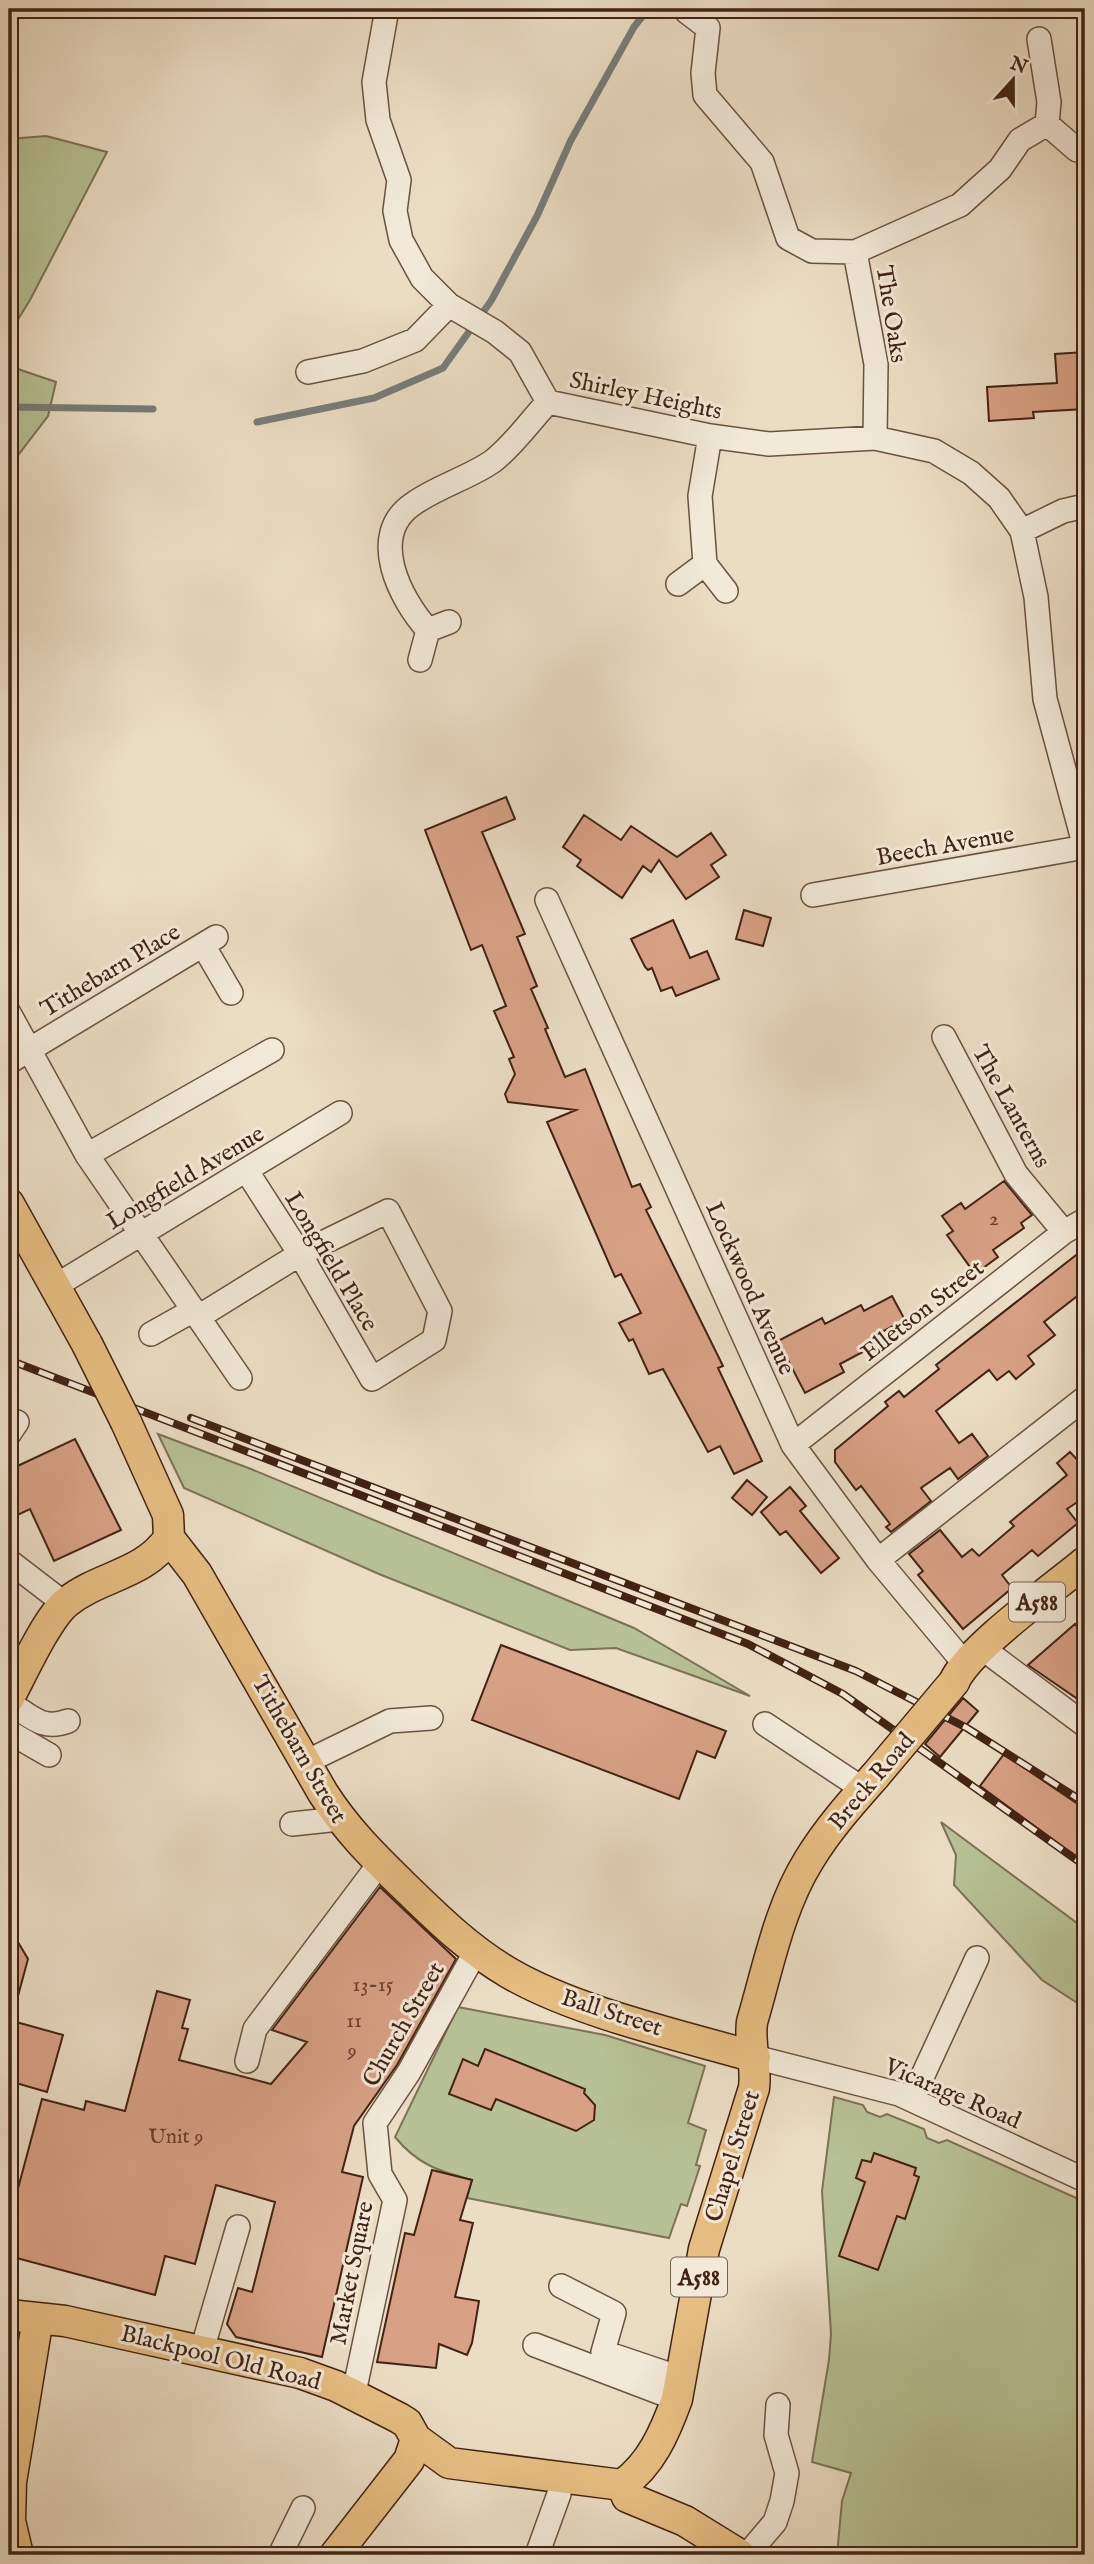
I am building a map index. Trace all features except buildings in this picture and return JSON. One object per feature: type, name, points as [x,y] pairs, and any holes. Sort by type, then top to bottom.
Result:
[{"type":"main road","name":"Tithebarn Street","points":[[9,1204],[57,1285],[126,1422],[168,1515],[169,1538],[205,1588],[323,1793],[339,1818],[380,1863],[450,1931],[476,1951]]},
{"type":"main road","points":[[9,1701],[65,1604],[83,1592],[147,1563],[158,1554],[169,1538]]},
{"type":"main road","name":"Tithebarn Street","points":[[147,1563],[172,1568],[205,1588]]},
{"type":"main road","name":"Breck Road","points":[[755,2057],[750,2035],[752,2022],[795,1887],[808,1860],[967,1664],[1085,1563]]},
{"type":"main road","name":"Ball Street","points":[[476,1951],[510,1973],[545,1990],[615,2015],[755,2057]]},
{"type":"main road","name":"Chapel Street","points":[[622,2485],[644,2466],[680,2389],[704,2249],[754,2088],[755,2057]]},
{"type":"main road","name":"Blackpool Old Road","points":[[9,2315],[38,2318],[202,2350],[300,2373],[351,2393],[399,2417],[407,2423],[416,2439],[449,2463],[622,2485]]},
{"type":"main road","points":[[18,2555],[10,2521],[11,2482],[38,2318]]},
{"type":"main road","points":[[335,2555],[408,2460],[416,2439]]},
{"type":"main road","points":[[622,2485],[627,2497],[685,2521],[740,2555]]},
{"type":"street","name":"Shirley Heights","points":[[387,9],[374,82],[377,120],[391,150],[399,180],[395,211],[401,240],[422,278],[455,310],[495,332],[520,352],[548,402],[710,436],[769,444],[875,438],[934,452],[971,473],[999,498],[1022,531]]},
{"type":"street","name":"The Oaks","points":[[687,12],[710,19],[703,73],[705,95],[762,162],[788,238],[812,251],[855,252],[876,365],[875,438]]},
{"type":"street","points":[[1039,39],[1049,102],[1047,124]]},
{"type":"street","points":[[855,252],[960,205],[1000,169],[1020,140],[1047,124]]},
{"type":"street","points":[[1047,124],[1077,150]]},
{"type":"street","points":[[308,372],[363,361],[415,340],[455,310]]},
{"type":"street","points":[[420,660],[439,626],[411,611],[398,586],[390,555],[393,529],[411,505],[494,460],[548,402]]},
{"type":"street","points":[[710,436],[700,496],[705,564],[726,591]]},
{"type":"street","points":[[1085,506],[1063,511],[1022,531],[1035,597],[1045,699],[1085,847]]},
{"type":"street","points":[[678,584],[705,564]]},
{"type":"street","name":"Beech Avenue","points":[[813,895],[1085,847]]},
{"type":"street","name":"Lockwood Avenue","points":[[547,900],[793,1445],[878,1560],[967,1664],[1085,1725]]},
{"type":"street","name":"Tithebarn Place","points":[[9,1062],[210,941],[231,993]]},
{"type":"street","points":[[9,1013],[87,1156],[240,1378]]},
{"type":"street","name":"The Lanterns","points":[[944,1037],[1016,1174],[1064,1231]]},
{"type":"street","points":[[87,1156],[272,1050]]},
{"type":"street","name":"Longfield Avenue","points":[[57,1285],[340,1113]]},
{"type":"street","name":"Longfield Place","points":[[246,1170],[300,1254],[372,1379],[435,1340],[440,1311],[388,1211],[300,1254]]},
{"type":"street","name":"Elletson Street","points":[[793,1445],[1064,1231],[1085,1220]]},
{"type":"street","points":[[151,1334],[196,1314],[300,1254]]},
{"type":"street","points":[[878,1560],[1085,1398]]},
{"type":"street","points":[[9,1561],[65,1604]]},
{"type":"street","points":[[9,1701],[43,1724],[53,1727],[68,1721]]},
{"type":"street","points":[[306,1762],[390,1721],[431,1718]]},
{"type":"street","points":[[765,1724],[869,1782]]},
{"type":"street","points":[[9,1732],[49,1755]]},
{"type":"street","points":[[323,1793],[292,1824],[339,1818]]},
{"type":"street","points":[[247,2061],[255,2029],[380,1863]]},
{"type":"street","name":"Church Street","points":[[375,2123],[409,2072],[476,1951]]},
{"type":"street","points":[[912,2099],[977,1958]]},
{"type":"street","name":"Vicarage Road","points":[[755,2057],[912,2099],[1085,2180]]},
{"type":"street","name":"Market Square","points":[[351,2393],[356,2383],[395,2200],[380,2174],[375,2123]]},
{"type":"street","points":[[202,2350],[238,2227]]},
{"type":"street","points":[[561,2286],[614,2313],[603,2352],[680,2389]]},
{"type":"street","points":[[535,2345],[680,2389]]},
{"type":"street","points":[[747,2555],[775,2522],[782,2501],[787,2473],[776,2435],[778,2405]]},
{"type":"street","points":[[537,2555],[559,2494],[561,2479]]},
{"type":"street","points":[[281,2555],[303,2508]]},
{"type":"green space","points":[[46,136],[107,152],[30,300],[9,334],[9,139]]},
{"type":"green space","points":[[9,366],[56,382],[48,416],[9,467]]},
{"type":"green space","points":[[158,1434],[251,1469],[634,1628],[750,1696],[616,1648],[570,1650],[379,1574],[184,1488]]},
{"type":"green space","points":[[941,1822],[1085,1929],[1085,2008],[1042,1980],[954,1885],[956,1855]]},
{"type":"green space","points":[[458,2007],[605,2035],[705,2066],[688,2123],[706,2130],[696,2165],[700,2166],[687,2206],[681,2204],[669,2238],[467,2198],[472,2180],[429,2165],[403,2146],[395,2137]]},
{"type":"green space","points":[[834,2097],[863,2105],[867,2112],[880,2117],[887,2114],[924,2129],[927,2138],[939,2143],[947,2140],[1085,2202],[1085,2555],[837,2555],[842,2501],[851,2473],[812,2462],[831,2334],[822,2191]]},
{"type":"waterway","points":[[257,422],[374,398],[443,368],[491,301],[537,216],[571,140],[634,27],[648,9]]},
{"type":"waterway","points":[[9,407],[153,409]]},
{"type":"railway","points":[[9,1360],[748,1644],[843,1694],[1085,1866]]},
{"type":"railway","points":[[191,1418],[856,1671],[967,1728],[1085,1803]]}]
